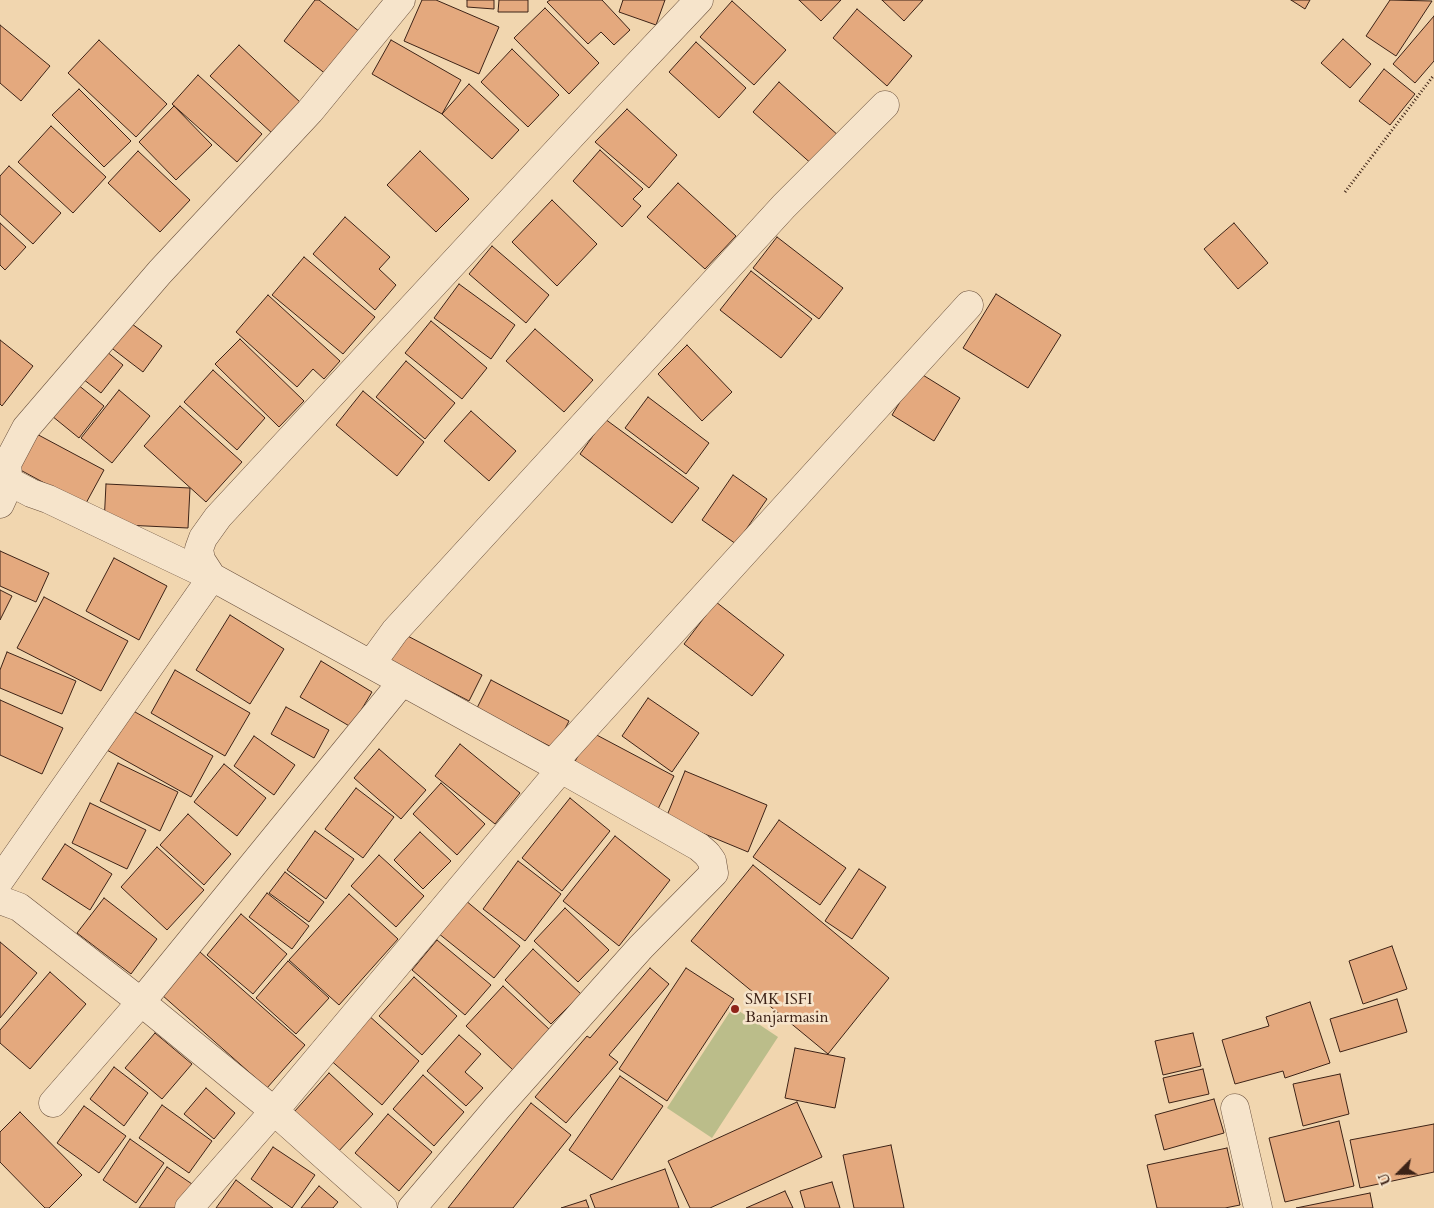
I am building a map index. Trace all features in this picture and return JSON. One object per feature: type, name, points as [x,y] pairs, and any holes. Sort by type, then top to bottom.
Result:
[{"type":"street","points":[[401,0],[310,111],[160,272],[26,428],[7,464],[8,474],[5,493],[31,493],[48,499],[212,577],[556,766],[699,847],[712,861],[714,873],[641,947],[498,1107],[412,1208]]},
{"type":"street","points":[[212,577],[201,560],[199,549],[203,538],[218,517],[610,92],[699,0]]},
{"type":"street","points":[[371,664],[396,631],[777,213],[885,105]]},
{"type":"street","points":[[189,1208],[274,1111],[556,766],[969,305]]},
{"type":"street","points":[[0,880],[212,577]]},
{"type":"street","points":[[53,1103],[141,1002],[402,682]]},
{"type":"street","points":[[0,900],[20,907],[141,1002],[274,1111],[383,1208]]},
{"type":"street","points":[[1235,1108],[1258,1208]]},
{"type":"path","points":[[1345,192],[1434,75]]},
{"type":"green space","points":[[733,1007],[778,1037],[712,1138],[667,1108]]},
{"type":"building","points":[[315,0],[319,0],[360,32],[327,75],[284,41]]},
{"type":"building","points":[[422,0],[436,0],[499,27],[479,74],[404,41]]},
{"type":"building","points":[[467,0],[494,0],[494,9],[467,7]]},
{"type":"building","points":[[499,0],[528,0],[528,12],[498,12]]},
{"type":"building","points":[[550,0],[602,0],[630,30],[614,45],[601,32],[588,44],[547,2]]},
{"type":"building","points":[[623,0],[665,0],[656,25],[619,12]]},
{"type":"building","points":[[799,0],[841,0],[821,21]]},
{"type":"building","points":[[882,0],[923,0],[904,21]]},
{"type":"building","points":[[1291,0],[1310,0],[1305,9]]},
{"type":"building","points":[[1390,0],[1432,1],[1396,56],[1366,36]]},
{"type":"building","points":[[732,1],[786,50],[754,85],[700,37]]},
{"type":"building","points":[[545,8],[599,63],[569,94],[514,38]]},
{"type":"building","points":[[857,9],[912,56],[887,86],[833,38]]},
{"type":"building","points":[[1434,16],[1434,61],[1415,83],[1393,64]]},
{"type":"building","points":[[0,25],[50,66],[21,101],[0,83]]},
{"type":"building","points":[[1343,39],[1371,64],[1350,88],[1321,63]]},
{"type":"building","points":[[99,40],[167,104],[136,137],[68,73]]},
{"type":"building","points":[[391,40],[461,80],[442,114],[372,74]]},
{"type":"building","points":[[696,42],[746,88],[719,118],[669,72]]},
{"type":"building","points":[[239,45],[301,103],[273,134],[210,76]]},
{"type":"building","points":[[512,49],[559,95],[528,127],[481,82]]},
{"type":"building","points":[[1384,69],[1415,94],[1390,125],[1359,101]]},
{"type":"building","points":[[198,75],[262,134],[237,162],[172,104]]},
{"type":"building","points":[[779,82],[840,137],[814,166],[753,112]]},
{"type":"building","points":[[469,84],[519,130],[492,159],[442,114]]},
{"type":"building","points":[[79,89],[131,141],[104,167],[52,115]]},
{"type":"building","points":[[174,106],[212,145],[176,180],[139,142]]},
{"type":"building","points":[[627,109],[677,155],[649,188],[595,142]]},
{"type":"building","points":[[51,126],[106,177],[73,213],[18,162]]},
{"type":"building","points":[[600,150],[643,189],[633,199],[641,206],[622,227],[573,181]]},
{"type":"building","points":[[138,151],[190,200],[160,232],[108,183]]},
{"type":"building","points":[[420,151],[469,199],[436,232],[387,185]]},
{"type":"building","points":[[9,166],[61,213],[33,244],[0,214],[0,176]]},
{"type":"building","points":[[678,183],[736,236],[705,269],[647,217]]},
{"type":"building","points":[[552,200],[597,244],[557,286],[512,242]]},
{"type":"building","points":[[345,217],[390,257],[379,269],[396,285],[375,310],[313,254]]},
{"type":"building","points":[[0,223],[26,247],[5,270],[0,265]]},
{"type":"building","points":[[1234,223],[1268,263],[1238,289],[1204,249]]},
{"type":"building","points":[[777,237],[843,288],[819,319],[753,268]]},
{"type":"building","points":[[492,246],[549,295],[526,323],[469,274]]},
{"type":"building","points":[[304,257],[375,317],[343,354],[272,295]]},
{"type":"building","points":[[751,271],[812,319],[781,358],[720,310]]},
{"type":"building","points":[[459,284],[515,325],[491,359],[434,318]]},
{"type":"building","points":[[996,294],[1061,335],[1028,388],[963,348]]},
{"type":"building","points":[[268,295],[340,361],[324,379],[313,369],[297,387],[236,332]]},
{"type":"building","points":[[128,321],[162,346],[143,372],[109,346]]},
{"type":"building","points":[[431,321],[487,368],[462,399],[405,353]]},
{"type":"building","points":[[535,329],[593,380],[564,412],[506,361]]},
{"type":"building","points":[[240,339],[304,401],[279,427],[215,364]]},
{"type":"building","points":[[0,340],[33,366],[2,406],[0,404]]},
{"type":"building","points":[[687,345],[732,392],[702,421],[658,374]]},
{"type":"building","points":[[106,351],[123,365],[101,393],[83,379]]},
{"type":"building","points":[[406,361],[455,403],[425,439],[376,397]]},
{"type":"building","points":[[213,370],[265,418],[237,450],[184,402]]},
{"type":"building","points":[[918,372],[960,398],[934,441],[892,415]]},
{"type":"building","points":[[77,384],[104,406],[79,438],[52,416]]},
{"type":"building","points":[[119,390],[150,416],[112,463],[81,438]]},
{"type":"building","points":[[363,391],[424,442],[397,476],[336,425]]},
{"type":"building","points":[[648,397],[709,443],[686,474],[625,428]]},
{"type":"building","points":[[180,406],[242,462],[206,502],[144,446]]},
{"type":"building","points":[[471,411],[516,451],[489,481],[444,441]]},
{"type":"building","points":[[605,419],[699,488],[672,523],[580,454]]},
{"type":"building","points":[[31,431],[104,470],[85,505],[13,466]]},
{"type":"building","points":[[733,475],[767,499],[736,544],[702,520]]},
{"type":"building","points":[[106,484],[190,488],[188,528],[104,524]]},
{"type":"building","points":[[0,551],[49,573],[36,602],[0,586]]},
{"type":"building","points":[[114,558],[167,586],[139,640],[86,611]]},
{"type":"building","points":[[0,590],[12,596],[0,620]]},
{"type":"building","points":[[44,597],[128,641],[101,691],[17,648]]},
{"type":"building","points":[[716,602],[784,655],[752,696],[684,644]]},
{"type":"building","points":[[230,615],[284,649],[250,704],[196,670]]},
{"type":"building","points":[[402,633],[482,675],[469,701],[388,659]]},
{"type":"building","points":[[7,652],[76,681],[62,714],[0,688],[0,670]]},
{"type":"building","points":[[321,661],[372,692],[351,727],[300,697]]},
{"type":"building","points":[[175,670],[250,713],[225,756],[151,713]]},
{"type":"building","points":[[491,680],[569,721],[555,749],[477,708]]},
{"type":"building","points":[[648,698],[699,733],[672,772],[622,736]]},
{"type":"building","points":[[0,700],[63,728],[42,774],[0,755]]},
{"type":"building","points":[[286,707],[329,730],[314,758],[271,734]]},
{"type":"building","points":[[128,708],[213,756],[191,797],[105,749]]},
{"type":"building","points":[[591,732],[674,776],[657,811],[572,767]]},
{"type":"building","points":[[254,736],[295,765],[274,795],[234,766]]},
{"type":"building","points":[[460,744],[520,793],[495,824],[435,776]]},
{"type":"building","points":[[379,749],[426,790],[401,819],[354,778]]},
{"type":"building","points":[[118,763],[178,792],[160,831],[100,801]]},
{"type":"building","points":[[224,764],[266,798],[237,836],[194,802]]},
{"type":"building","points":[[685,771],[767,805],[748,852],[666,818]]},
{"type":"building","points":[[441,783],[485,824],[457,855],[413,814]]},
{"type":"building","points":[[356,788],[394,817],[363,858],[325,829]]},
{"type":"building","points":[[570,798],[610,831],[562,891],[522,858]]},
{"type":"building","points":[[90,803],[146,830],[127,869],[72,843]]},
{"type":"building","points":[[188,814],[231,854],[204,885],[160,845]]},
{"type":"building","points":[[779,820],[846,868],[820,905],[753,857]]},
{"type":"building","points":[[315,831],[354,859],[326,899],[287,870]]},
{"type":"building","points":[[420,832],[451,861],[423,889],[394,860]]},
{"type":"building","points":[[615,836],[670,880],[619,946],[563,901]]},
{"type":"building","points":[[65,844],[112,874],[90,910],[42,879]]},
{"type":"building","points":[[157,847],[204,890],[167,930],[121,887]]},
{"type":"building","points":[[379,855],[424,896],[396,927],[351,886]]},
{"type":"building","points":[[518,861],[561,894],[525,941],[483,909]]},
{"type":"building","points":[[753,865],[889,978],[828,1054],[691,941]]},
{"type":"building","points":[[859,869],[886,887],[852,939],[825,921]]},
{"type":"building","points":[[285,872],[324,902],[309,922],[269,893]]},
{"type":"building","points":[[267,893],[309,926],[292,949],[249,917]]},
{"type":"building","points":[[349,894],[398,939],[339,1005],[289,960]]},
{"type":"building","points":[[104,898],[157,939],[131,974],[77,933]]},
{"type":"building","points":[[465,900],[520,946],[494,978],[438,933]]},
{"type":"building","points":[[565,908],[609,950],[578,982],[534,941]]},
{"type":"building","points":[[241,914],[287,954],[253,994],[207,955]]},
{"type":"building","points":[[437,940],[491,985],[465,1015],[412,970]]},
{"type":"building","points":[[0,942],[37,973],[0,1018]]},
{"type":"building","points":[[1392,946],[1407,989],[1363,1004],[1349,961]]},
{"type":"building","points":[[533,949],[581,994],[551,1024],[505,980]]},
{"type":"building","points":[[200,952],[305,1045],[267,1088],[162,995]]},
{"type":"building","points":[[288,961],[329,998],[296,1034],[256,998]]},
{"type":"building","points":[[650,968],[669,984],[609,1055],[618,1062],[566,1123],[535,1097],[587,1036],[590,1038]]},
{"type":"building","points":[[686,968],[734,999],[667,1101],[619,1069]]},
{"type":"building","points":[[50,972],[86,1004],[30,1069],[0,1043],[0,1030]]},
{"type":"building","points":[[414,977],[457,1016],[422,1055],[379,1016]]},
{"type":"building","points":[[503,986],[550,1030],[513,1070],[466,1026]]},
{"type":"building","points":[[1397,999],[1407,1032],[1340,1052],[1330,1019]]},
{"type":"building","points":[[1310,1002],[1330,1063],[1285,1078],[1283,1071],[1235,1084],[1222,1040],[1269,1026],[1266,1017]]},
{"type":"building","points":[[367,1014],[419,1061],[382,1105],[328,1058]]},
{"type":"building","points":[[155,1033],[192,1064],[162,1099],[125,1068]]},
{"type":"building","points":[[1193,1033],[1201,1066],[1163,1075],[1155,1041]]},
{"type":"building","points":[[459,1035],[481,1054],[465,1072],[483,1088],[466,1106],[427,1071]]},
{"type":"building","points":[[795,1048],[845,1058],[835,1108],[785,1098]]},
{"type":"building","points":[[114,1067],[148,1093],[124,1126],[90,1099]]},
{"type":"building","points":[[1203,1069],[1209,1094],[1169,1103],[1163,1078]]},
{"type":"building","points":[[329,1073],[373,1114],[337,1153],[294,1112]]},
{"type":"building","points":[[1340,1074],[1349,1114],[1303,1126],[1293,1084]]},
{"type":"building","points":[[423,1075],[464,1112],[434,1146],[393,1109]]},
{"type":"building","points":[[620,1076],[663,1106],[612,1180],[569,1150]]},
{"type":"building","points":[[206,1088],[235,1113],[214,1139],[184,1114]]},
{"type":"building","points":[[1214,1099],[1224,1133],[1164,1150],[1155,1115]]},
{"type":"building","points":[[797,1102],[822,1157],[710,1208],[690,1208],[668,1161]]},
{"type":"building","points":[[531,1103],[571,1135],[513,1208],[448,1208]]},
{"type":"building","points":[[162,1105],[212,1141],[189,1173],[139,1138]]},
{"type":"building","points":[[84,1106],[126,1136],[99,1173],[57,1143]]},
{"type":"building","points":[[20,1112],[82,1175],[49,1208],[45,1208],[0,1162],[0,1132]]},
{"type":"building","points":[[388,1114],[432,1152],[399,1191],[355,1153]]},
{"type":"building","points":[[1339,1121],[1354,1186],[1285,1202],[1269,1138]]},
{"type":"building","points":[[1434,1124],[1434,1172],[1360,1188],[1350,1140]]},
{"type":"building","points":[[130,1139],[164,1163],[136,1203],[103,1180]]},
{"type":"building","points":[[891,1145],[904,1208],[854,1208],[843,1155]]},
{"type":"building","points":[[273,1147],[315,1175],[292,1208],[251,1179]]},
{"type":"building","points":[[1227,1148],[1240,1205],[1225,1208],[1157,1208],[1147,1165]]},
{"type":"building","points":[[167,1167],[192,1184],[175,1208],[139,1208]]},
{"type":"building","points":[[665,1169],[679,1208],[595,1208],[590,1195]]},
{"type":"building","points":[[236,1180],[273,1208],[216,1208]]},
{"type":"building","points":[[832,1182],[840,1208],[805,1208],[800,1191]]},
{"type":"building","points":[[319,1186],[338,1202],[333,1208],[301,1208]]},
{"type":"building","points":[[785,1191],[793,1208],[746,1208]]},
{"type":"building","points":[[1370,1193],[1373,1208],[1296,1208]]},
{"type":"building","points":[[586,1200],[589,1208],[561,1208]]},
{"type":"place","name":"SMK ISFI Banjarmasin","points":[[735,1009]]}]
